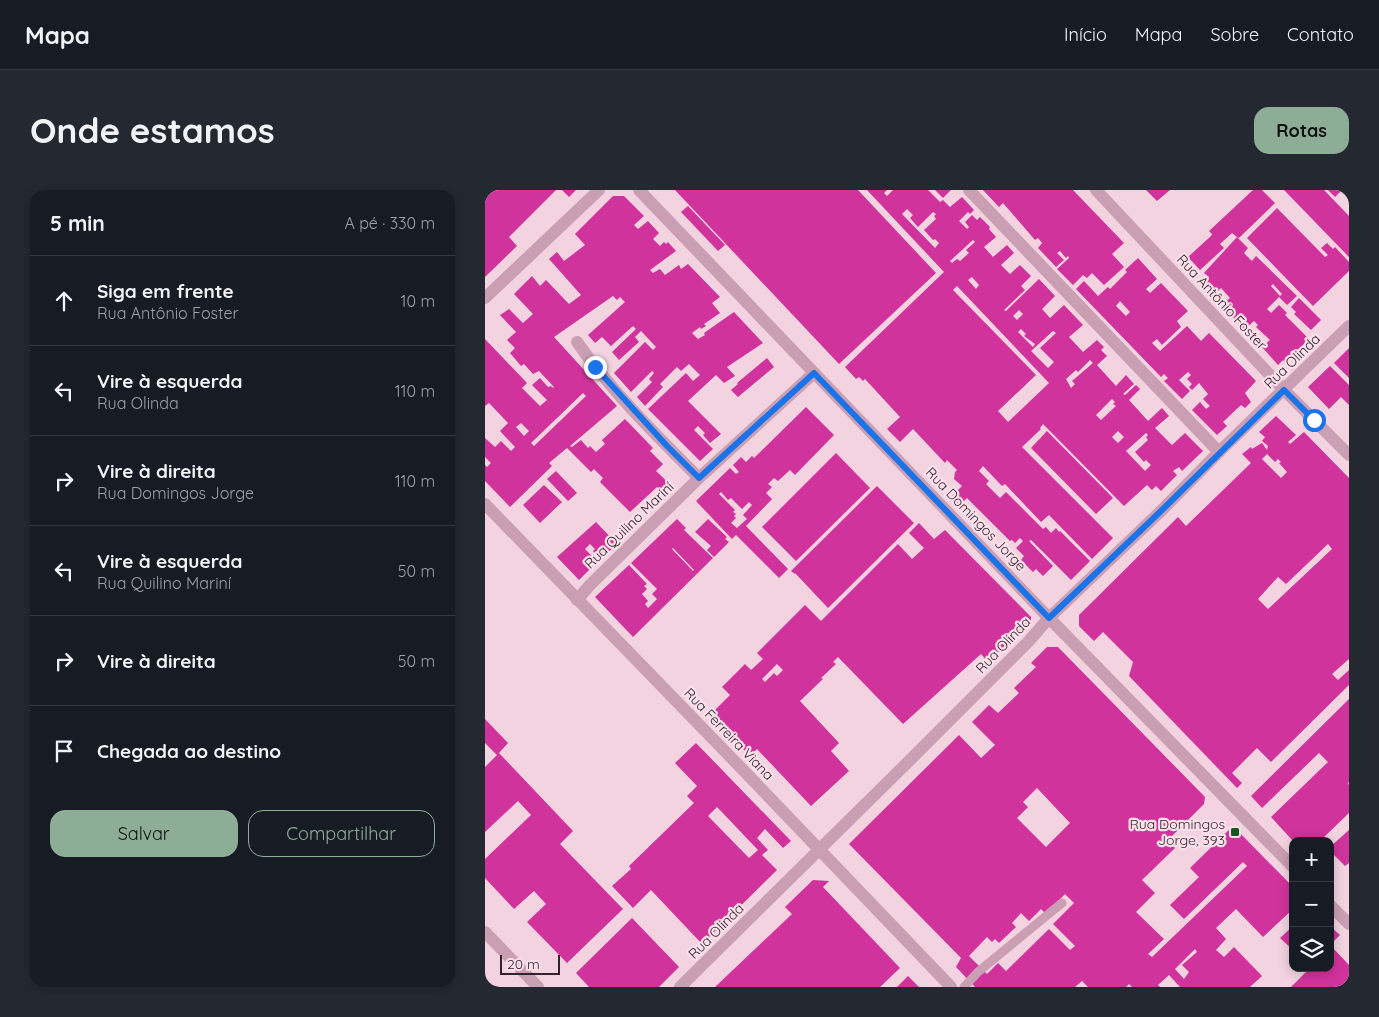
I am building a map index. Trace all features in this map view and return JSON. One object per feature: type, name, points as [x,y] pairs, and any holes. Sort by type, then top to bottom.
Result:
[{"type":"street","points":[[485,298],[599,190]]},
{"type":"street","name":"Rua Domingos Jorge","points":[[639,190],[1049,618],[1289,863]]},
{"type":"street","points":[[969,190],[1219,452]]},
{"type":"street","name":"Rua Antônio Foster","points":[[1096,190],[1284,390],[1349,454]]},
{"type":"street","name":"Rua Olinda","points":[[680,987],[1049,618],[1349,326]]},
{"type":"street","points":[[577,342],[621,398],[699,478]]},
{"type":"street","name":"Rua Quilino Mariní","points":[[577,600],[699,478],[814,373]]},
{"type":"street","name":"Rua Ferreira Viana","points":[[485,504],[951,987]]},
{"type":"street","points":[[1334,909],[1349,924]]},
{"type":"street","points":[[485,932],[538,987]]},
{"type":"lane","points":[[964,987],[979,972],[1062,903]]},
{"type":"building","points":[[485,190],[556,190],[509,237],[517,246],[485,277]]},
{"type":"building","points":[[562,190],[576,190],[569,197]]},
{"type":"building","points":[[675,190],[858,190],[936,273],[839,364]]},
{"type":"building","points":[[867,190],[887,190],[884,193],[887,196],[893,190],[928,190],[940,202],[943,200],[950,207],[962,197],[974,210],[970,214],[968,212],[959,221],[967,229],[969,227],[965,222],[972,215],[977,220],[980,217],[990,227],[989,229],[996,237],[984,247],[993,257],[1007,245],[1014,253],[1001,265],[1010,274],[1020,265],[1031,276],[1021,286],[1025,290],[1004,310],[1006,311],[1039,279],[1055,296],[1042,309],[1050,318],[1064,305],[1083,325],[1069,337],[1083,352],[1097,340],[1104,347],[1101,350],[1107,356],[1097,365],[1116,386],[1126,375],[1134,384],[1123,394],[1125,395],[1136,385],[1140,389],[1129,400],[1148,421],[1162,408],[1169,416],[1155,428],[1172,445],[1185,433],[1203,451],[1182,471],[1179,467],[1173,471],[1177,475],[1161,491],[1156,486],[1152,490],[1147,485],[1124,506],[1043,424],[1041,429],[1022,447],[1113,538],[1092,559],[1049,515],[1041,522],[1005,484],[1002,486],[983,466],[979,471],[989,481],[986,484],[1000,498],[1006,492],[1043,529],[1046,527],[1051,533],[1056,528],[1090,561],[1071,580],[1031,540],[1029,541],[1053,566],[1043,576],[1036,569],[1033,572],[1021,560],[1024,556],[1016,548],[1023,541],[1020,538],[1015,543],[1012,540],[1010,541],[967,498],[959,506],[951,497],[962,486],[954,479],[957,470],[947,460],[945,463],[913,429],[900,442],[887,429],[900,417],[865,379],[863,381],[859,377],[856,379],[845,367],[944,272]],"holes":[[[907,209],[913,215],[910,218],[918,227],[933,212],[936,214],[934,216],[936,219],[924,230],[933,240],[935,239],[939,243],[935,248],[902,214]],[[973,240],[975,242],[966,250],[969,253],[960,261],[957,259],[952,263],[950,261]],[[972,277],[979,285],[976,289],[968,280]],[[957,286],[1049,383],[1008,422],[998,411],[1036,375],[953,290]],[[1019,310],[1023,314],[1017,320],[1013,316]],[[1021,329],[1026,334],[1024,336],[1035,344],[1033,347],[1018,332]],[[1053,331],[1056,333],[1040,348],[1054,362],[1048,368],[1031,351]],[[1090,360],[1093,363],[1072,381],[1075,384],[1071,388],[1066,379],[1076,370],[1078,372]],[[1112,399],[1115,402],[1113,404],[1116,406],[1101,420],[1096,415]],[[1118,431],[1124,437],[1118,443],[1112,437]],[[1146,433],[1148,440],[1135,452],[1144,462],[1146,460],[1151,465],[1145,471],[1126,451]]]},
{"type":"building","points":[[935,190],[951,190],[943,198]]},
{"type":"building","points":[[983,190],[1073,190],[1124,243],[1112,254],[1124,267],[1104,285],[1092,273],[1087,278],[1083,275],[1073,285],[1057,269],[1069,258],[1068,256],[1066,258],[1060,251],[1057,253],[1064,260],[1056,267],[1038,248],[1042,243],[1038,238],[1035,240],[1003,203],[999,207]]},
{"type":"building","points":[[1146,190],[1170,190],[1157,201]]},
{"type":"building","points":[[1253,190],[1262,190],[1275,203],[1239,238],[1232,233],[1220,244],[1224,248],[1200,270],[1188,257],[1211,236],[1212,234],[1209,231]]},
{"type":"building","points":[[1284,190],[1324,190],[1349,216],[1349,257]]},
{"type":"building","points":[[1328,190],[1342,190],[1335,197]]},
{"type":"building","points":[[613,196],[624,196],[644,216],[634,225],[638,229],[648,221],[659,233],[653,239],[660,246],[664,242],[666,244],[668,242],[676,251],[650,270],[653,273],[660,269],[665,275],[679,265],[681,269],[688,264],[720,297],[712,303],[720,313],[704,324],[706,326],[701,329],[700,327],[692,333],[698,339],[734,312],[763,343],[727,367],[735,376],[724,383],[716,375],[688,401],[721,434],[710,443],[703,435],[705,433],[698,426],[694,430],[713,449],[700,461],[648,409],[686,373],[693,381],[700,375],[689,364],[681,371],[677,367],[660,384],[663,387],[645,406],[637,397],[652,382],[649,379],[654,373],[652,371],[631,392],[614,373],[645,342],[653,350],[656,347],[641,331],[635,337],[639,342],[619,360],[612,352],[636,329],[633,326],[611,346],[602,337],[595,343],[588,335],[625,302],[620,297],[617,300],[613,296],[554,337],[617,406],[570,446],[572,447],[581,440],[588,448],[590,446],[596,452],[605,444],[602,440],[625,419],[653,448],[650,451],[663,464],[656,471],[674,488],[666,496],[657,487],[630,512],[600,482],[603,478],[594,469],[591,472],[567,448],[549,463],[552,466],[510,507],[485,481],[485,465],[487,467],[491,463],[485,457],[485,438],[495,447],[501,441],[511,451],[515,447],[500,431],[508,423],[489,403],[485,406],[485,339],[527,383],[522,388],[540,406],[547,400],[532,385],[540,378],[548,387],[554,387],[539,371],[533,374],[524,364],[521,366],[510,353],[515,348],[507,340],[516,332],[500,315],[509,309],[523,323],[533,314],[514,294],[532,276],[540,286],[546,280],[569,304],[581,295],[549,259],[557,252],[564,261],[585,245],[575,234]],"holes":[[[583,393],[586,396],[534,446],[531,443]],[[521,423],[529,431],[524,436],[516,427]]]},
{"type":"building","points":[[688,206],[725,245],[718,251],[681,212]]},
{"type":"building","points":[[1277,208],[1325,257],[1328,255],[1321,248],[1327,243],[1333,249],[1335,247],[1349,262],[1349,271],[1313,306],[1247,238]]},
{"type":"building","points":[[1237,237],[1248,248],[1244,253],[1252,261],[1256,256],[1297,296],[1287,305],[1279,297],[1267,309],[1271,313],[1279,305],[1287,313],[1285,315],[1309,339],[1285,363],[1283,360],[1278,365],[1262,347],[1270,340],[1256,327],[1258,325],[1254,321],[1244,330],[1222,305],[1230,298],[1221,288],[1213,296],[1203,284],[1209,277],[1204,273]],"holes":[[[1273,284],[1282,294],[1280,296],[1271,286]]]},
{"type":"building","points":[[1138,258],[1157,279],[1146,289],[1150,293],[1161,283],[1188,311],[1177,321],[1181,327],[1162,345],[1157,339],[1152,343],[1160,351],[1187,326],[1201,341],[1209,333],[1256,381],[1245,393],[1251,402],[1245,408],[1241,405],[1223,422],[1227,426],[1217,435],[1192,410],[1200,402],[1206,409],[1210,406],[1203,399],[1208,394],[1199,383],[1192,390],[1189,387],[1192,384],[1187,379],[1191,375],[1188,372],[1179,380],[1190,391],[1182,399],[1164,381],[1168,378],[1164,374],[1161,377],[1076,289],[1084,281],[1098,296],[1108,287],[1110,289],[1127,272],[1125,270]],"holes":[[[1120,301],[1130,312],[1126,316],[1116,306]]]},
{"type":"building","points":[[1299,298],[1321,320],[1311,330],[1294,314],[1296,312],[1291,307]]},
{"type":"building","points":[[1349,348],[1349,378],[1334,363]]},
{"type":"building","points":[[767,358],[774,367],[738,397],[731,390]]},
{"type":"building","points":[[1330,366],[1349,385],[1349,405],[1341,397],[1329,409],[1308,387]]},
{"type":"building","points":[[806,407],[834,435],[795,475],[790,470],[778,481],[774,478],[768,484],[772,487],[766,493],[772,499],[746,526],[788,569],[779,578],[736,535],[732,539],[696,501],[730,468],[736,474],[739,472],[733,465],[741,457],[746,462],[752,456],[754,458]],"holes":[[[721,492],[728,500],[731,498],[742,509],[749,502],[752,505],[743,515],[747,519],[737,528],[731,523],[736,518],[734,516],[736,514],[733,512],[735,510],[719,494]]]},
{"type":"building","points":[[1276,416],[1296,435],[1288,442],[1290,444],[1304,432],[1349,478],[1349,659],[1332,674],[1338,680],[1349,670],[1349,685],[1271,762],[1257,748],[1232,773],[1242,783],[1237,788],[1129,676],[1133,662],[1103,632],[1094,641],[1079,626],[1079,615],[1178,517],[1186,526],[1251,463],[1242,454],[1251,447],[1252,449],[1262,443],[1267,450],[1268,446],[1262,441],[1265,437],[1259,432]],"holes":[[[1267,454],[1275,462],[1278,459],[1287,472],[1281,478],[1262,459]],[[1328,544],[1332,549],[1268,609],[1258,599],[1278,577],[1286,584]]]},
{"type":"building","points":[[1047,431],[1113,498],[1096,514],[1031,448]]},
{"type":"building","points":[[836,453],[870,488],[796,561],[762,527]]},
{"type":"building","points":[[556,471],[577,493],[568,501],[547,479]]},
{"type":"building","points":[[544,485],[562,502],[540,523],[523,505]]},
{"type":"building","points":[[877,486],[914,523],[828,608],[791,571]]},
{"type":"building","points":[[677,519],[686,528],[684,530],[713,558],[633,637],[595,597],[629,565],[647,584],[644,586],[647,589],[642,594],[648,601],[645,604],[648,608],[657,599],[652,594],[657,589],[631,563]],"holes":[[[673,548],[693,571],[672,549]]]},
{"type":"building","points":[[708,519],[727,537],[725,539],[729,542],[714,557],[707,550],[711,546],[695,532]]},
{"type":"building","points":[[596,522],[617,544],[598,562],[595,559],[591,564],[593,566],[579,580],[557,557]],"holes":[[[590,544],[595,549],[593,551],[596,555],[594,558],[585,549]]]},
{"type":"building","points":[[919,523],[934,539],[945,530],[1031,617],[1031,620],[988,662],[981,654],[903,724],[838,657],[833,662],[836,664],[800,701],[839,743],[831,751],[849,771],[811,806],[757,749],[750,756],[710,715],[730,695],[722,687],[745,664],[751,670],[763,659],[757,653],[805,605],[821,621],[898,544],[912,559],[924,548],[909,533]],"holes":[[[777,664],[783,670],[777,676],[774,673],[765,682],[762,679]]]},
{"type":"building","points":[[1047,647],[1058,647],[1205,797],[1204,804],[1167,841],[1175,848],[1142,880],[1155,893],[1136,912],[1164,939],[1148,954],[1152,957],[1247,866],[1243,862],[1184,919],[1170,905],[1199,877],[1190,868],[1233,826],[1289,883],[1289,913],[1263,937],[1236,909],[1216,928],[1226,939],[1216,950],[1224,957],[1234,947],[1262,976],[1250,987],[1180,987],[1169,975],[1158,985],[1160,987],[1132,987],[1129,984],[1126,987],[1088,987],[1082,981],[1075,987],[975,987],[956,967],[961,958],[849,844],[959,735],[981,758],[995,745],[972,722],[989,705],[998,713],[1019,693],[1014,688],[1036,667],[1031,663]],"holes":[[[1037,788],[1070,823],[1046,847],[1017,818],[1028,807],[1023,802]],[[1065,894],[1074,903],[1053,924],[1075,946],[1070,950],[1049,929],[1006,971],[998,963],[987,974],[969,956],[987,937],[992,942],[995,939],[999,943],[1016,927],[1012,923],[1021,913],[1029,921],[1041,909],[1046,914]],[[1195,949],[1197,952],[1182,965],[1189,972],[1184,979],[1175,969]]]},
{"type":"building","points":[[1349,699],[1349,813],[1324,837],[1289,837],[1271,817],[1328,762],[1319,753],[1262,808],[1251,796]]},
{"type":"building","points":[[485,719],[508,743],[499,753],[573,831],[560,844],[623,909],[567,963],[527,922],[546,904],[534,891],[514,909],[485,878],[485,859],[531,815],[518,801],[485,832],[485,767],[497,755],[485,743]]},
{"type":"building","points":[[696,743],[791,841],[783,848],[765,829],[757,838],[768,850],[762,855],[777,870],[702,944],[651,890],[633,908],[612,886],[631,869],[629,866],[694,803],[687,796],[697,786],[675,763]],"holes":[[[717,807],[758,850],[749,858],[708,816]]]},
{"type":"building","points":[[1349,830],[1349,863],[1345,866],[1334,855],[1334,843]]},
{"type":"building","points":[[813,880],[829,881],[823,887],[900,968],[880,987],[715,987],[792,914],[785,907]]},
{"type":"building","points":[[632,918],[679,967],[659,987],[589,987],[576,973]]},
{"type":"building","points":[[1289,930],[1289,946],[1280,938]]},
{"type":"building","points":[[1334,930],[1340,935],[1334,941]]},
{"type":"building","points":[[1334,949],[1349,965],[1349,987],[1291,987],[1306,972],[1334,972]]},
{"type":"building","points":[[908,976],[919,987],[897,987]]},
{"type":"place","name":"Rua Domingos Jorge, 393","points":[[1235,832]]},
{"type":"route","points":[[595,367],[633,411],[699,478],[814,373],[1049,618],[1284,390],[1314,420]]}]
